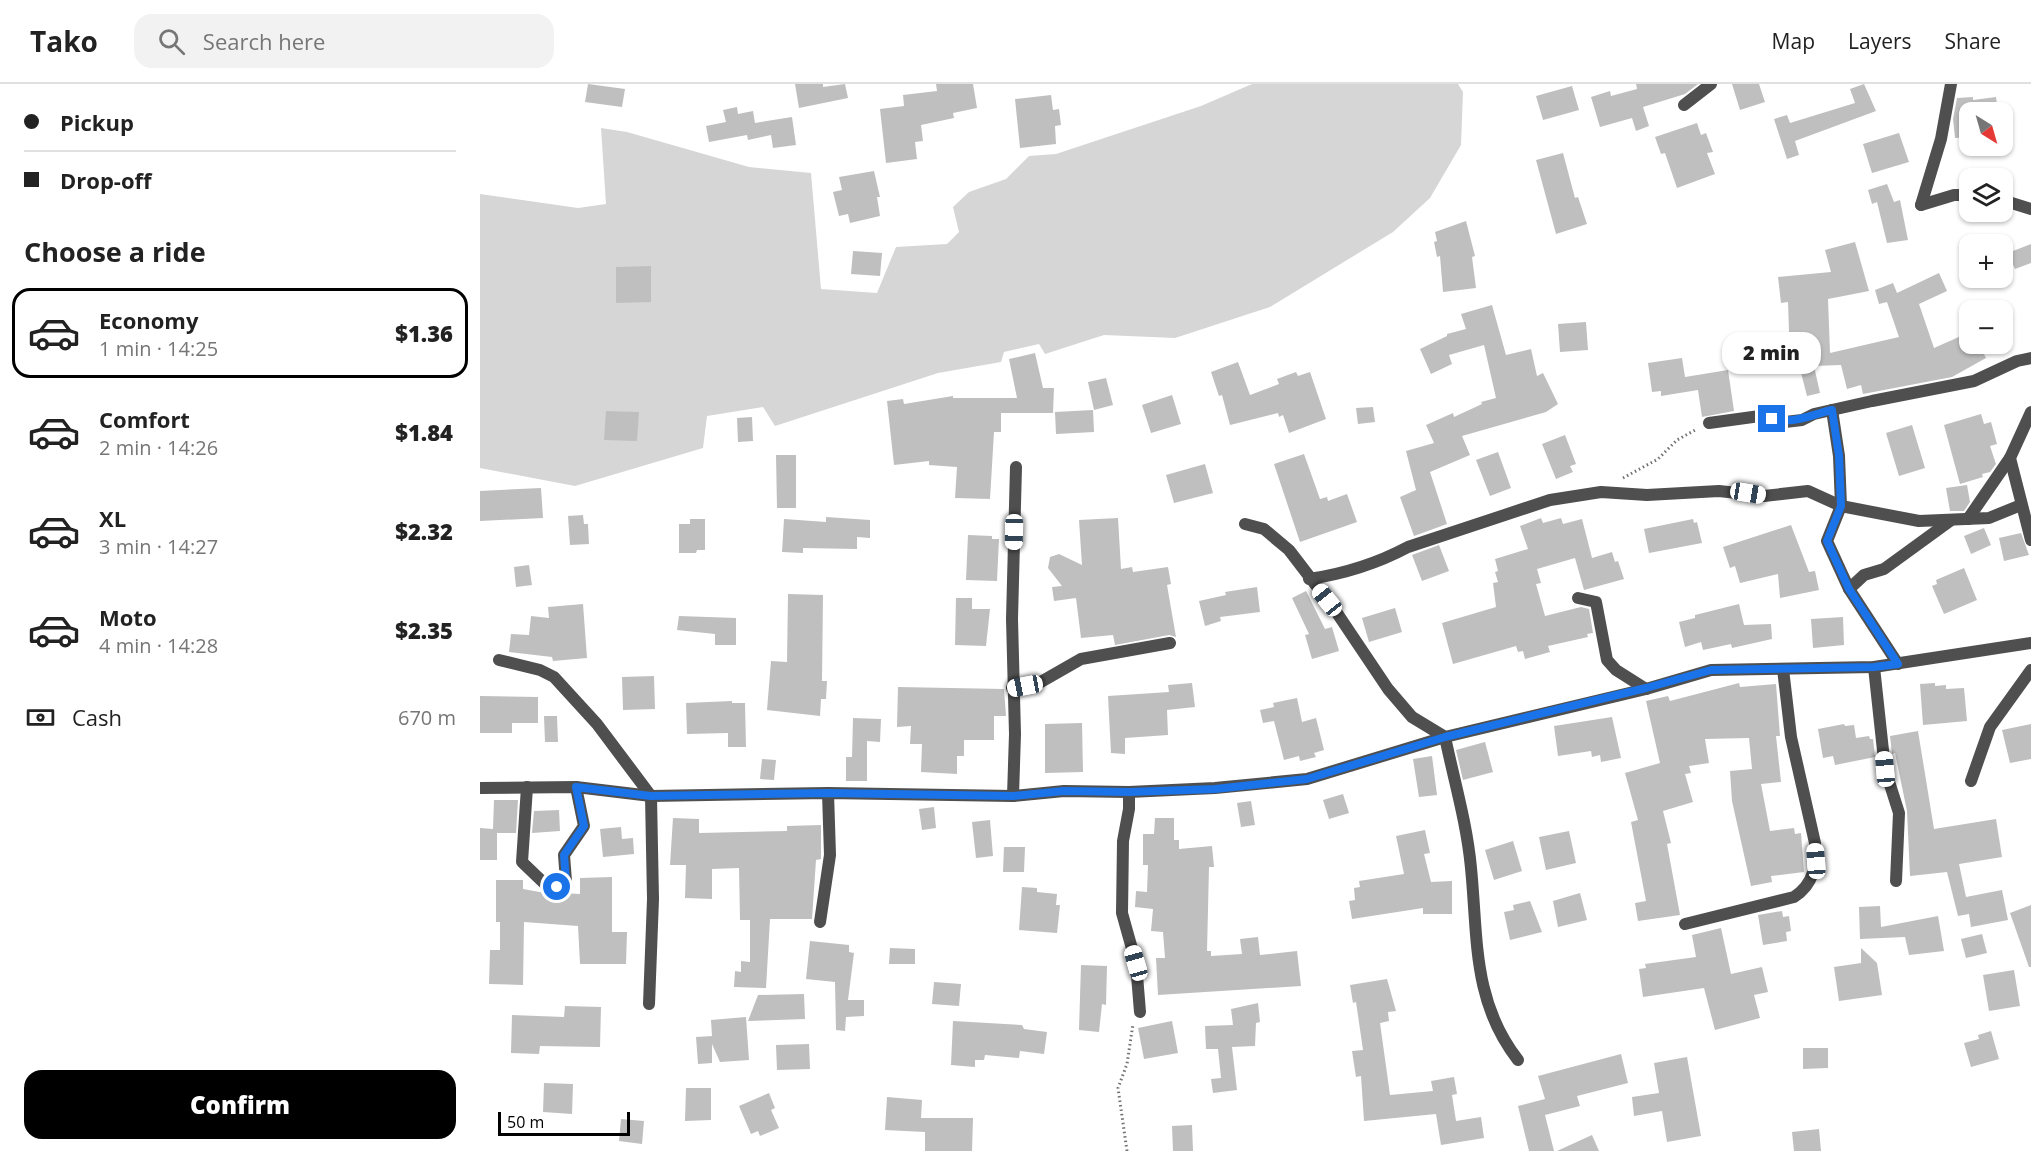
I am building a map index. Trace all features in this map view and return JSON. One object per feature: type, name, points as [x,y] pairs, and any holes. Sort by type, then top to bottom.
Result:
[{"type":"street","points":[[1684,105],[1711,84]]},
{"type":"street","points":[[1951,84],[1941,139],[1921,205],[1959,195]]},
{"type":"street","points":[[2013,204],[2031,210]]},
{"type":"street","points":[[1709,423],[1760,416],[1785,422],[1802,420],[1832,410],[1974,381],[2018,361],[2031,358]]},
{"type":"street","points":[[1832,410],[1839,456],[1841,506],[1827,541],[1849,589],[1898,664]]},
{"type":"street","points":[[1968,519],[2010,458],[2031,412]]},
{"type":"street","points":[[2010,458],[2031,540]]},
{"type":"street","points":[[1013,796],[1015,734],[1012,688],[1016,467]]},
{"type":"street","points":[[1309,579],[1335,575],[1393,555],[1408,547],[1550,500],[1601,492],[1647,495],[1719,491],[1764,496],[1808,491],[1841,506],[1919,521],[1989,518],[2021,505]]},
{"type":"street","points":[[1849,589],[1864,575],[1884,569],[1950,521]]},
{"type":"street","points":[[1245,524],[1264,529],[1289,550],[1335,610],[1388,689],[1412,717],[1445,737],[1471,867],[1473,911],[1485,998],[1495,1026],[1518,1060]]},
{"type":"street","points":[[1578,598],[1596,602],[1607,660],[1616,670],[1646,688]]},
{"type":"street","points":[[1012,688],[1039,683],[1081,659],[1170,643]]},
{"type":"street","points":[[480,788],[576,787],[651,796],[828,793],[1013,796],[1064,791],[1129,792],[1215,789],[1307,779],[1445,737],[1711,670],[1874,667],[2031,644]]},
{"type":"street","points":[[500,660],[540,670],[554,677],[597,724],[651,796],[653,899],[649,1004]]},
{"type":"street","points":[[1874,667],[1885,769],[1899,813],[1896,881]]},
{"type":"street","points":[[1684,924],[1794,897],[1802,891],[1812,877],[1816,861],[1815,843],[1791,737],[1783,669]]},
{"type":"street","points":[[1971,781],[1990,727],[2031,670]]},
{"type":"street","points":[[527,787],[520,857],[522,862],[546,885],[557,887],[566,881],[564,855],[584,826],[576,787]]},
{"type":"street","points":[[1129,792],[1129,809],[1123,841],[1122,913],[1136,963],[1140,1012]]},
{"type":"street","points":[[820,922],[830,855],[828,793]]},
{"type":"path","points":[[1601,492],[1658,459],[1677,440],[1709,423]]},
{"type":"path","points":[[1127,1151],[1118,1088],[1127,1064],[1130,1028],[1140,1012]]},
{"type":"shaded area","points":[[1252,84],[1458,84],[1463,92],[1461,145],[1430,198],[1393,232],[1270,307],[1175,338],[1104,335],[1045,354],[1039,344],[1004,352],[1001,362],[938,373],[775,426],[763,407],[707,416],[703,448],[575,486],[480,468],[480,194],[578,208],[606,204],[601,128],[627,132],[749,167],[811,173],[821,289],[877,293],[896,247],[947,244],[959,232],[953,207],[969,192],[1006,179],[1029,156],[1056,154],[1201,106]]},
{"type":"building","points":[[588,84],[625,89],[622,107],[585,102]]},
{"type":"building","points":[[795,84],[823,84],[823,87],[845,84],[848,98],[799,108]]},
{"type":"building","points":[[936,84],[973,84],[977,108],[953,113],[954,118],[921,125],[923,141],[915,142],[917,159],[886,163],[880,109],[904,106],[903,95],[937,91]]},
{"type":"building","points":[[1636,84],[1698,84],[1685,94],[1643,107],[1649,126],[1636,131],[1632,118],[1600,127],[1591,97],[1610,91],[1611,96],[1637,89]]},
{"type":"building","points":[[1732,84],[1759,84],[1765,102],[1740,110]]},
{"type":"building","points":[[1864,84],[1876,111],[1795,141],[1799,155],[1787,159],[1774,119],[1787,115],[1790,123],[1855,103],[1850,89]]},
{"type":"building","points":[[1572,86],[1579,110],[1543,120],[1536,96]]},
{"type":"building","points":[[1051,95],[1053,110],[1059,109],[1061,125],[1055,126],[1056,144],[1020,148],[1015,99]]},
{"type":"building","points":[[1973,97],[1973,100],[1996,97],[1997,102],[1959,102],[1959,138],[1955,138],[1953,119],[1957,98]]},
{"type":"building","points":[[737,107],[738,114],[753,111],[755,123],[792,117],[796,145],[773,148],[771,135],[748,140],[747,135],[709,142],[706,126],[726,122],[723,110]]},
{"type":"building","points":[[1697,123],[1701,135],[1706,133],[1713,152],[1707,153],[1715,174],[1677,188],[1665,153],[1661,154],[1655,137]]},
{"type":"building","points":[[1899,133],[1909,162],[1872,173],[1863,144]]},
{"type":"building","points":[[1563,153],[1575,198],[1578,197],[1587,224],[1556,234],[1536,160]]},
{"type":"building","points":[[874,171],[880,197],[877,197],[880,216],[850,223],[848,214],[839,216],[833,192],[842,190],[839,177]]},
{"type":"building","points":[[1887,184],[1894,202],[1900,200],[1908,240],[1887,243],[1877,202],[1872,204],[1868,190]]},
{"type":"building","points":[[1466,221],[1475,256],[1472,257],[1476,288],[1443,292],[1440,256],[1437,257],[1434,242],[1437,241],[1435,232]]},
{"type":"building","points":[[1855,242],[1869,291],[1828,299],[1830,353],[1899,337],[1887,302],[1879,304],[1875,290],[1893,283],[1897,293],[1939,273],[1947,291],[1919,304],[1934,348],[1959,337],[1959,354],[1984,354],[1986,358],[1952,377],[1863,394],[1861,385],[1847,389],[1841,365],[1814,366],[1820,393],[1807,396],[1798,361],[1790,361],[1788,302],[1781,303],[1778,277],[1831,272],[1825,250]]},
{"type":"building","points":[[2031,244],[2031,263],[2015,269],[2013,251]]},
{"type":"building","points":[[853,251],[882,253],[880,276],[851,274]]},
{"type":"building","points":[[651,266],[651,302],[616,303],[616,267]]},
{"type":"building","points":[[1492,305],[1506,355],[1531,349],[1537,376],[1543,373],[1558,404],[1546,412],[1462,436],[1470,455],[1430,472],[1447,524],[1414,536],[1400,497],[1416,490],[1406,451],[1434,443],[1426,425],[1453,413],[1454,417],[1482,404],[1481,402],[1496,398],[1484,345],[1449,355],[1452,364],[1431,374],[1420,349],[1447,334],[1466,329],[1461,314]]},
{"type":"building","points":[[1586,322],[1588,350],[1560,352],[1558,324]]},
{"type":"building","points":[[1754,343],[1758,357],[1729,364],[1726,349]]},
{"type":"building","points":[[1035,353],[1043,388],[1054,388],[1053,413],[1001,413],[1001,432],[994,432],[990,499],[955,498],[957,467],[929,465],[929,461],[894,465],[887,401],[903,399],[904,404],[953,396],[953,398],[1017,398],[1009,359]]},
{"type":"building","points":[[1682,358],[1685,377],[1728,370],[1734,411],[1702,417],[1698,390],[1661,396],[1661,391],[1652,392],[1648,363]]},
{"type":"building","points":[[1238,362],[1250,395],[1279,384],[1277,379],[1296,372],[1298,376],[1310,372],[1326,419],[1289,433],[1283,415],[1279,417],[1278,413],[1230,425],[1222,395],[1219,396],[1211,372]]},
{"type":"building","points":[[1106,378],[1113,405],[1094,410],[1088,382]]},
{"type":"building","points":[[1172,395],[1181,424],[1151,433],[1142,405]]},
{"type":"building","points":[[1373,407],[1375,422],[1358,424],[1356,408]]},
{"type":"building","points":[[1093,410],[1094,432],[1056,434],[1055,412]]},
{"type":"building","points":[[606,411],[639,412],[637,441],[604,440]]},
{"type":"building","points":[[1981,414],[1984,424],[1991,422],[1997,444],[1990,446],[1996,464],[1990,472],[1982,474],[1983,477],[1960,484],[1944,425]]},
{"type":"building","points":[[752,417],[753,441],[738,442],[737,418]]},
{"type":"building","points":[[1912,425],[1925,468],[1899,476],[1886,433]]},
{"type":"building","points":[[1565,435],[1576,464],[1570,466],[1573,472],[1556,479],[1542,444]]},
{"type":"building","points":[[1498,452],[1511,488],[1490,496],[1476,460]]},
{"type":"building","points":[[1304,454],[1320,499],[1327,497],[1328,501],[1347,494],[1357,522],[1300,542],[1274,464]]},
{"type":"building","points":[[776,455],[796,455],[796,508],[777,508]]},
{"type":"building","points":[[1205,464],[1213,493],[1174,503],[1166,475]]},
{"type":"building","points":[[1967,485],[1970,502],[1964,511],[1950,511],[1946,488]]},
{"type":"building","points":[[541,488],[543,518],[480,521],[480,491]]},
{"type":"building","points":[[583,515],[584,524],[588,524],[589,544],[570,545],[568,516]]},
{"type":"building","points":[[826,517],[870,520],[870,538],[857,537],[857,549],[803,548],[803,553],[782,552],[784,519],[826,522]]},
{"type":"building","points":[[1118,518],[1121,569],[1132,567],[1133,572],[1168,567],[1171,584],[1167,585],[1176,637],[1169,635],[1115,645],[1113,635],[1081,638],[1076,598],[1054,601],[1052,587],[1062,586],[1048,568],[1050,557],[1059,554],[1082,565],[1079,520]]},
{"type":"building","points":[[1541,518],[1543,523],[1561,518],[1563,524],[1582,519],[1592,558],[1612,552],[1615,562],[1618,561],[1624,579],[1584,590],[1575,558],[1537,569],[1541,583],[1536,584],[1545,616],[1581,607],[1589,609],[1593,633],[1587,634],[1588,637],[1548,646],[1550,652],[1525,659],[1523,651],[1518,652],[1516,646],[1453,664],[1442,623],[1496,607],[1493,583],[1498,582],[1495,572],[1498,571],[1495,559],[1528,549],[1520,526]]},
{"type":"building","points":[[690,519],[705,519],[705,550],[697,550],[696,553],[679,553],[679,524],[690,524]]},
{"type":"building","points":[[1693,519],[1694,523],[1697,522],[1702,543],[1649,553],[1644,529]]},
{"type":"building","points":[[1791,525],[1809,572],[1815,571],[1819,590],[1780,598],[1778,574],[1740,583],[1735,566],[1730,568],[1723,547]]},
{"type":"building","points":[[1984,528],[1991,545],[1971,554],[1964,536]]},
{"type":"building","points":[[2021,533],[2029,555],[2004,561],[1999,538]]},
{"type":"building","points":[[968,535],[992,536],[992,539],[999,539],[997,581],[966,580]]},
{"type":"building","points":[[1439,545],[1449,571],[1422,581],[1412,555]]},
{"type":"building","points":[[529,565],[532,585],[516,587],[514,567]]},
{"type":"building","points":[[1964,568],[1977,600],[1944,614],[1932,586],[1937,584],[1936,580]]},
{"type":"building","points":[[1257,587],[1260,612],[1220,617],[1221,621],[1205,626],[1199,601],[1226,595],[1225,592]]},
{"type":"building","points":[[1306,591],[1325,629],[1332,627],[1339,651],[1312,659],[1305,635],[1309,634],[1292,598]]},
{"type":"building","points":[[788,594],[823,595],[822,681],[827,681],[826,699],[821,699],[820,716],[767,710],[771,661],[787,662]]},
{"type":"building","points":[[956,598],[972,598],[972,609],[990,609],[986,646],[955,645]]},
{"type":"building","points":[[583,604],[587,658],[553,661],[552,657],[509,652],[511,634],[529,635],[531,616],[549,618],[548,607]]},
{"type":"building","points":[[1739,604],[1744,625],[1771,624],[1772,639],[1732,648],[1731,644],[1703,650],[1701,642],[1685,647],[1679,622],[1695,618],[1695,615]]},
{"type":"building","points":[[1395,608],[1402,632],[1369,642],[1362,618]]},
{"type":"building","points":[[679,616],[736,618],[736,645],[715,645],[715,634],[677,630]]},
{"type":"building","points":[[1843,617],[1844,645],[1813,648],[1811,619]]},
{"type":"building","points":[[654,676],[655,709],[623,710],[622,677]]},
{"type":"building","points":[[1192,683],[1195,707],[1167,710],[1168,735],[1125,738],[1125,754],[1111,753],[1108,696],[1169,692],[1168,685]]},
{"type":"building","points":[[1739,683],[1740,687],[1776,684],[1780,736],[1776,736],[1781,782],[1761,784],[1770,831],[1794,828],[1795,834],[1801,833],[1804,872],[1771,876],[1772,882],[1751,886],[1732,801],[1730,771],[1752,769],[1749,738],[1705,739],[1709,763],[1689,766],[1691,773],[1685,774],[1693,802],[1663,811],[1671,843],[1667,844],[1680,915],[1638,921],[1635,903],[1646,901],[1631,822],[1638,820],[1625,773],[1660,763],[1646,701],[1668,696],[1670,701]]},
{"type":"building","points":[[1935,683],[1935,686],[1946,685],[1946,689],[1964,688],[1967,721],[1923,725],[1920,684]]},
{"type":"building","points":[[898,687],[1004,689],[1006,716],[994,716],[994,740],[964,740],[964,756],[957,756],[957,774],[921,772],[922,744],[910,744],[911,726],[897,727]]},
{"type":"building","points":[[480,696],[538,697],[538,723],[512,723],[512,733],[480,733]]},
{"type":"building","points":[[1297,698],[1302,722],[1316,718],[1324,750],[1314,753],[1316,757],[1300,761],[1299,756],[1284,760],[1274,721],[1263,723],[1260,710],[1274,707],[1273,703]]},
{"type":"building","points":[[732,701],[732,703],[745,703],[746,747],[728,747],[728,733],[687,734],[686,703]]},
{"type":"building","points":[[544,716],[557,716],[558,742],[545,742]]},
{"type":"building","points":[[1612,717],[1621,758],[1601,762],[1600,755],[1592,757],[1591,751],[1558,756],[1554,726]]},
{"type":"building","points":[[853,718],[881,719],[880,742],[867,741],[867,781],[846,781],[846,757],[852,757]]},
{"type":"building","points":[[1082,723],[1083,772],[1045,773],[1045,724]]},
{"type":"building","points":[[1844,724],[1845,726],[1854,725],[1856,738],[1869,736],[1873,739],[1875,757],[1835,765],[1833,756],[1823,758],[1818,729]]},
{"type":"building","points":[[2031,724],[2031,759],[2010,763],[2002,730]]},
{"type":"building","points":[[1918,731],[1934,829],[1996,819],[2002,857],[1959,864],[1966,897],[2002,890],[2008,920],[1971,927],[1969,914],[1958,916],[1947,872],[1910,876],[1907,811],[1895,753],[1892,754],[1890,736]]},
{"type":"building","points":[[1485,742],[1493,772],[1463,780],[1456,750]]},
{"type":"building","points":[[1432,756],[1437,795],[1419,797],[1413,759]]},
{"type":"building","points":[[762,759],[776,760],[774,780],[760,779]]},
{"type":"building","points":[[1343,794],[1349,813],[1329,819],[1323,800]]},
{"type":"building","points":[[494,800],[518,800],[516,833],[497,833],[497,860],[480,860],[480,828],[493,829]]},
{"type":"building","points":[[1251,801],[1255,825],[1241,827],[1237,803]]},
{"type":"building","points":[[934,807],[936,828],[922,830],[919,809]]},
{"type":"building","points":[[559,810],[560,831],[532,833],[534,811]]},
{"type":"building","points":[[673,818],[699,819],[699,833],[787,831],[787,826],[821,825],[821,859],[816,860],[812,919],[770,919],[766,988],[734,987],[735,971],[741,972],[741,961],[750,962],[750,920],[740,920],[739,868],[712,869],[712,899],[685,898],[686,865],[670,865]]},
{"type":"building","points":[[1155,818],[1174,818],[1174,840],[1179,840],[1179,849],[1212,846],[1214,867],[1209,867],[1207,951],[1211,951],[1211,956],[1242,954],[1240,939],[1258,937],[1260,955],[1297,951],[1301,986],[1158,995],[1156,958],[1165,958],[1163,932],[1151,931],[1153,909],[1135,907],[1136,891],[1147,892],[1148,865],[1143,865],[1143,834],[1154,834]]},
{"type":"building","points":[[990,820],[993,856],[976,858],[972,822]]},
{"type":"building","points":[[621,827],[622,839],[633,838],[634,854],[603,857],[600,829]]},
{"type":"building","points":[[1425,830],[1430,853],[1424,854],[1431,882],[1452,881],[1452,914],[1423,914],[1423,908],[1352,919],[1349,901],[1355,900],[1354,888],[1360,887],[1359,881],[1404,874],[1396,836]]},
{"type":"building","points":[[1569,831],[1576,863],[1546,870],[1539,837]]},
{"type":"building","points":[[1513,841],[1522,871],[1494,880],[1485,850]]},
{"type":"building","points":[[1004,847],[1025,847],[1024,872],[1003,872]]},
{"type":"building","points":[[612,877],[612,932],[627,932],[626,964],[580,964],[578,926],[524,922],[523,985],[489,984],[490,950],[500,950],[500,922],[496,922],[496,880],[523,880],[523,889],[556,895],[580,894],[580,878]]},
{"type":"building","points":[[1022,887],[1037,888],[1037,892],[1057,894],[1056,905],[1060,905],[1057,933],[1019,930]]},
{"type":"building","points":[[1580,893],[1587,920],[1558,927],[1553,901]]},
{"type":"building","points":[[1530,901],[1542,932],[1510,940],[1504,912],[1514,910],[1513,905]]},
{"type":"building","points":[[2031,905],[2031,967],[2029,967],[2010,913]]},
{"type":"building","points":[[1880,906],[1881,927],[1938,916],[1944,951],[1909,955],[1905,937],[1860,939],[1859,907]]},
{"type":"building","points":[[1782,911],[1783,917],[1789,916],[1791,931],[1786,932],[1787,941],[1763,945],[1758,915]]},
{"type":"building","points":[[1721,928],[1731,974],[1762,967],[1768,992],[1754,995],[1760,1018],[1715,1030],[1704,988],[1643,997],[1639,969],[1646,968],[1645,964],[1696,957],[1692,935]]},
{"type":"building","points":[[1982,934],[1987,953],[1966,958],[1961,939]]},
{"type":"building","points":[[810,941],[849,945],[849,952],[854,953],[848,1000],[864,1000],[864,1016],[846,1017],[845,1031],[836,1030],[835,982],[806,979]]},
{"type":"building","points":[[890,948],[915,949],[915,964],[889,964]]},
{"type":"building","points":[[1861,948],[1877,963],[1882,995],[1839,1001],[1834,967],[1861,963]]},
{"type":"building","points":[[1081,965],[1107,966],[1106,1005],[1102,1004],[1099,1032],[1079,1030]]},
{"type":"building","points":[[2014,970],[2020,1006],[1989,1011],[1983,975]]},
{"type":"building","points":[[1387,979],[1396,1011],[1388,1012],[1389,1021],[1380,1023],[1390,1095],[1433,1091],[1431,1081],[1454,1077],[1457,1094],[1452,1095],[1456,1121],[1481,1117],[1484,1138],[1441,1145],[1436,1114],[1364,1121],[1361,1076],[1356,1077],[1352,1051],[1363,1050],[1356,1002],[1353,1003],[1350,985]]},
{"type":"building","points":[[934,982],[961,984],[959,1006],[932,1004]]},
{"type":"building","points":[[804,994],[805,1019],[748,1021],[758,995]]},
{"type":"building","points":[[1258,1003],[1260,1022],[1256,1023],[1255,1046],[1232,1047],[1237,1090],[1213,1093],[1211,1079],[1221,1078],[1218,1049],[1206,1049],[1205,1026],[1233,1025],[1231,1009]]},
{"type":"building","points":[[565,1006],[601,1007],[600,1047],[540,1046],[539,1054],[511,1053],[512,1015],[564,1017]]},
{"type":"building","points":[[746,1017],[749,1060],[720,1062],[712,1044],[712,1063],[698,1064],[696,1037],[712,1036],[711,1020]]},
{"type":"building","points":[[953,1021],[1022,1025],[1024,1029],[1047,1032],[1044,1054],[1020,1051],[1019,1058],[985,1055],[984,1060],[975,1060],[975,1067],[951,1065]]},
{"type":"building","points":[[1172,1021],[1178,1053],[1144,1059],[1138,1028]]},
{"type":"building","points":[[1991,1031],[1999,1059],[1971,1067],[1964,1043],[1979,1039],[1978,1035]]},
{"type":"building","points":[[809,1044],[810,1069],[777,1070],[776,1045]]},
{"type":"building","points":[[1803,1048],[1828,1048],[1828,1068],[1803,1069]]},
{"type":"building","points":[[1621,1054],[1628,1083],[1577,1096],[1580,1106],[1545,1115],[1554,1151],[1529,1151],[1518,1106],[1545,1099],[1538,1076]]},
{"type":"building","points":[[1687,1057],[1701,1136],[1667,1142],[1662,1111],[1634,1116],[1632,1097],[1659,1093],[1654,1063]]},
{"type":"building","points":[[544,1083],[573,1084],[572,1114],[543,1112]]},
{"type":"building","points":[[686,1088],[711,1088],[711,1120],[685,1121]]},
{"type":"building","points":[[769,1093],[775,1108],[771,1110],[779,1128],[760,1136],[758,1131],[751,1134],[739,1106]]},
{"type":"building","points":[[887,1097],[922,1100],[921,1118],[973,1118],[972,1151],[925,1151],[925,1132],[885,1130]]},
{"type":"building","points":[[621,1119],[644,1121],[642,1144],[619,1141]]},
{"type":"building","points":[[1192,1125],[1193,1151],[1173,1151],[1172,1126]]},
{"type":"building","points":[[1819,1129],[1821,1151],[1794,1151],[1792,1132]]},
{"type":"building","points":[[1592,1135],[1599,1151],[1557,1151]]},
{"type":"route","points":[[557,887],[566,881],[564,855],[584,826],[576,787],[651,796],[828,793],[1013,796],[1064,791],[1129,792],[1215,789],[1307,779],[1445,737],[1711,670],[1874,667],[1898,664],[1839,572],[1827,541],[1841,506],[1839,456],[1832,410],[1814,414],[1802,420],[1785,422],[1772,419]]}]
